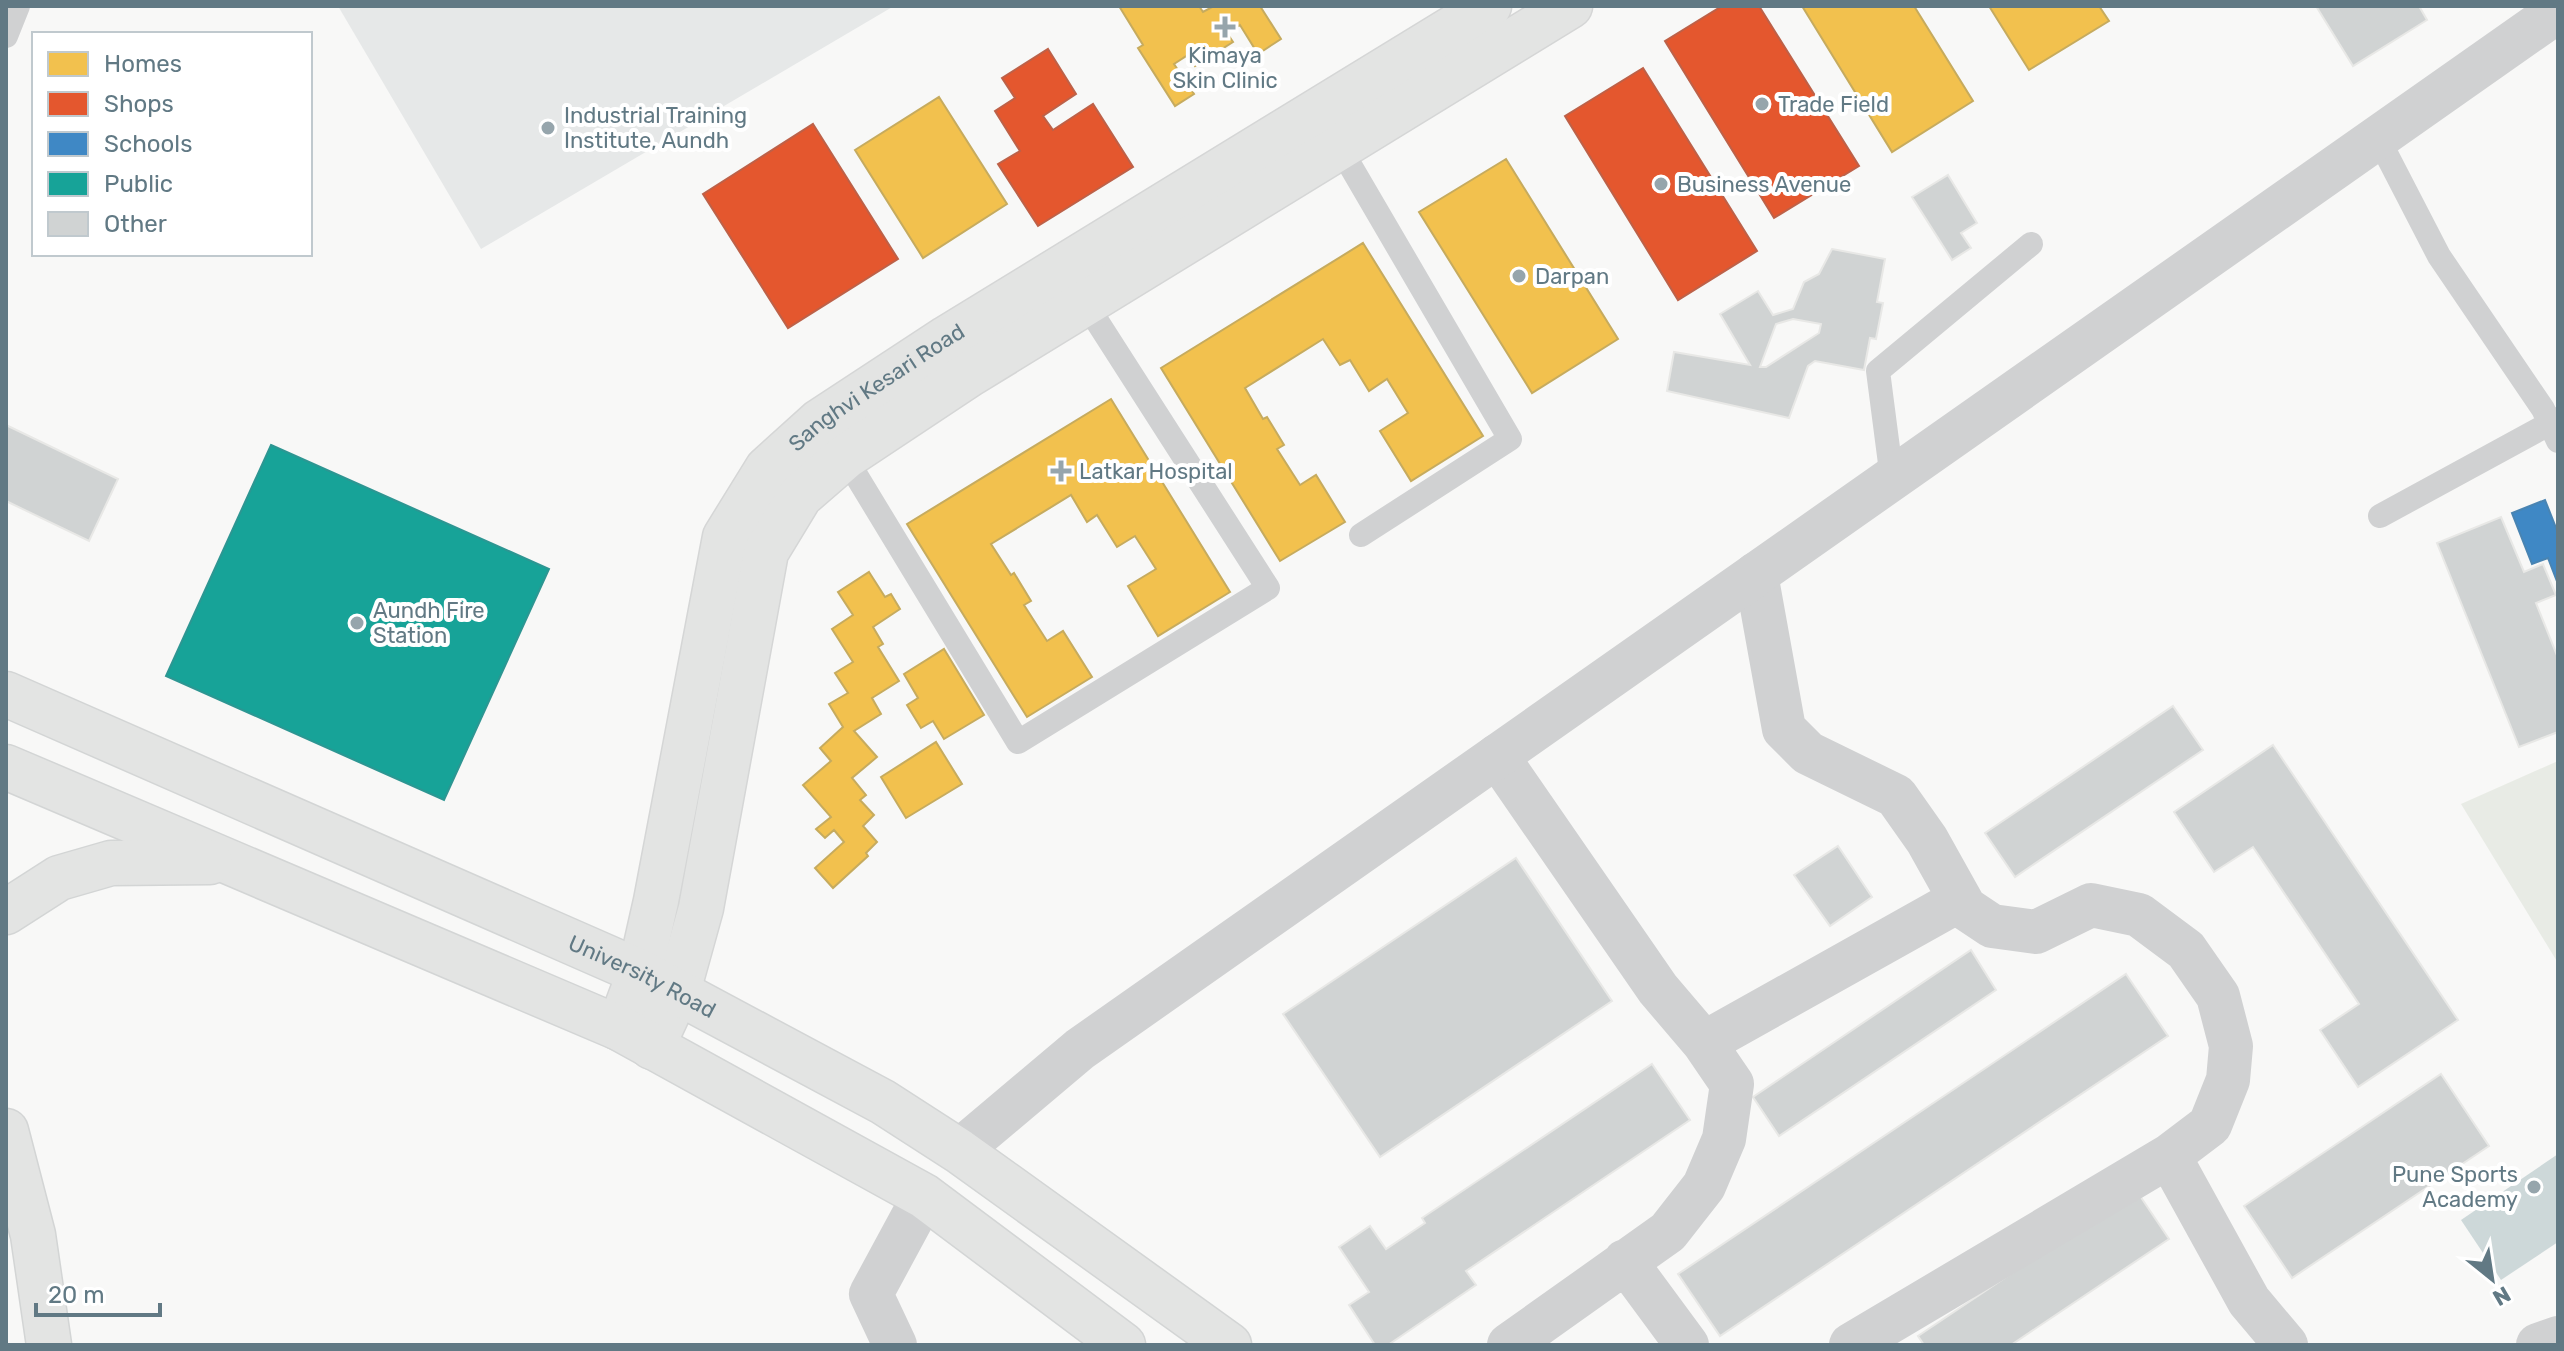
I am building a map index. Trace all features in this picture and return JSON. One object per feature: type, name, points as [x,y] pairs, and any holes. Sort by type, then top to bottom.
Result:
[{"type":"main road","name":"Sanghvi Kesari Road","points":[[659,982],[656,901],[725,537],[767,469],[819,422],[947,338],[1489,6]]},
{"type":"main road","name":"Sanghvi Kesari Road","points":[[635,1038],[659,982],[701,908],[766,552],[800,496],[845,457],[970,374],[1570,6]]},
{"type":"main road","name":"University Road","points":[[6,694],[659,982],[883,1102],[959,1151],[1229,1345]]},
{"type":"main road","points":[[6,767],[635,1038],[924,1196],[1123,1345]]},
{"type":"main road","points":[[6,912],[59,878],[111,863],[224,862]]},
{"type":"main road","points":[[6,1131],[33,1235],[49,1345]]},
{"type":"main road","points":[[924,1196],[959,1151]]},
{"type":"street","points":[[959,1151],[1080,1049],[2558,11]]},
{"type":"street","points":[[1756,574],[1784,729],[1808,753],[1896,796],[1927,840],[1965,908]]},
{"type":"street","points":[[1497,756],[1658,989],[1704,1043],[1732,1084],[1724,1139],[1704,1186],[1668,1232],[1509,1345]]},
{"type":"street","points":[[1704,1043],[1956,902],[1992,926],[2036,932],[2091,905],[2139,915],[2186,950],[2218,996],[2231,1046],[2228,1080],[2210,1125],[2169,1156],[1851,1345]]},
{"type":"street","points":[[2169,1156],[2249,1301],[2286,1345]]},
{"type":"street","points":[[895,1345],[871,1294],[924,1196]]},
{"type":"street","points":[[1625,1261],[1687,1345]]},
{"type":"street","points":[[2538,1345],[2558,1338]]},
{"type":"lane","points":[[6,36],[18,6]]},
{"type":"lane","points":[[2378,138],[2439,256],[2555,428],[2380,516]]},
{"type":"lane","points":[[1340,148],[1510,439],[1361,535]]},
{"type":"lane","points":[[1892,479],[1878,371],[2031,244]]},
{"type":"lane","points":[[845,457],[1018,742],[1268,588],[1086,304]]},
{"type":"shaded area","name":"Industrial Training Institute, Aundh","points":[[338,6],[894,6],[481,249]]},
{"type":"shaded area","points":[[2558,761],[2558,963],[2461,804]]},
{"type":"shaded area","name":"Pune Sports Academy","points":[[2558,1154],[2558,1242],[2501,1280],[2461,1220]]},
{"type":"building: Homes","points":[[1119,6],[1199,6],[1203,12],[1214,6],[1260,6],[1281,39],[1258,54],[1240,25],[1227,33],[1233,42],[1195,66],[1188,55],[1174,64],[1194,94],[1175,106],[1138,48],[1143,45]]},
{"type":"building: Homes","points":[[1802,6],[1914,6],[1973,101],[1892,152]]},
{"type":"building: Homes","points":[[1989,6],[2099,6],[2109,21],[2029,70]]},
{"type":"building: Homes","points":[[939,97],[1007,204],[923,258],[855,150]]},
{"type":"building: Homes","name":"Darpan","points":[[1506,159],[1618,339],[1532,393],[1419,212]]},
{"type":"building: Homes","points":[[1363,243],[1483,436],[1411,481],[1380,431],[1408,413],[1387,379],[1369,391],[1350,360],[1340,365],[1323,339],[1245,388],[1263,419],[1267,417],[1284,445],[1277,449],[1300,485],[1316,475],[1345,522],[1280,561],[1161,368]]},
{"type":"building: Homes","points":[[1111,399],[1230,592],[1158,636],[1128,586],[1156,569],[1135,536],[1117,547],[1097,515],[1087,522],[1071,495],[991,544],[1031,601],[1024,605],[1047,641],[1063,631],[1092,677],[1027,717],[907,524]]},
{"type":"building: Homes","points":[[869,572],[885,597],[891,594],[900,609],[873,627],[883,644],[878,647],[899,681],[872,698],[881,714],[854,731],[877,757],[852,778],[866,795],[860,800],[874,815],[863,826],[877,842],[866,853],[868,856],[833,888],[815,868],[844,842],[834,830],[825,838],[816,829],[831,817],[803,785],[831,761],[820,748],[843,727],[829,704],[848,693],[835,673],[853,662],[832,629],[853,615],[838,592]]},
{"type":"building: Homes","points":[[944,649],[984,715],[944,739],[933,721],[921,728],[907,705],[918,698],[904,674]]},
{"type":"building: Homes","points":[[936,742],[962,784],[906,818],[881,777]]},
{"type":"building: Shops","name":"Trade Field","points":[[1722,6],[1759,6],[1859,166],[1774,218],[1665,41]]},
{"type":"building: Shops","points":[[1048,49],[1076,94],[1043,116],[1053,130],[1093,104],[1133,167],[1038,226],[998,164],[1020,151],[995,111],[1015,98],[1002,78]]},
{"type":"building: Shops","name":"Business Avenue","points":[[1643,68],[1757,251],[1678,300],[1565,116]]},
{"type":"building: Shops","points":[[813,124],[898,259],[788,328],[703,194]]},
{"type":"building: Schools","points":[[2545,500],[2558,533],[2558,584],[2548,558],[2532,564],[2512,513]]},
{"type":"building: Public","name":"Aundh Fire Station","points":[[271,445],[549,569],[444,800],[166,676]]},
{"type":"building: Other","points":[[2316,6],[2419,6],[2427,20],[2353,66]]},
{"type":"building: Other","points":[[1948,175],[1977,223],[1961,233],[1971,248],[1952,260],[1912,197]]},
{"type":"building: Other","points":[[1832,249],[1885,259],[1877,302],[1883,303],[1876,339],[1870,338],[1864,370],[1815,361],[1808,366],[1789,418],[1667,391],[1674,352],[1750,365],[1720,314],[1758,291],[1773,315],[1793,309],[1804,282],[1819,274]],"holes":[[[1793,319],[1821,324],[1819,333],[1766,367],[1760,367],[1776,324]]]},
{"type":"building: Other","points":[[6,425],[118,479],[89,541],[6,501]]},
{"type":"building: Other","points":[[2501,517],[2524,572],[2543,564],[2556,595],[2536,603],[2558,658],[2558,732],[2519,747],[2437,543]]},
{"type":"building: Other","points":[[2173,706],[2203,750],[2015,877],[1985,833]]},
{"type":"building: Other","points":[[2273,745],[2458,1020],[2358,1087],[2320,1030],[2359,1004],[2253,847],[2214,872],[2174,812]]},
{"type":"building: Other","points":[[1838,846],[1872,897],[1830,926],[1794,875]]},
{"type":"building: Other","points":[[1516,858],[1612,1001],[1380,1157],[1283,1014]]},
{"type":"building: Other","points":[[1971,950],[1996,990],[1779,1136],[1753,1097]]},
{"type":"building: Other","points":[[2126,974],[2168,1036],[1720,1336],[1678,1274]]},
{"type":"building: Other","points":[[1652,1064],[1690,1120],[1466,1271],[1476,1285],[1388,1345],[1375,1345],[1349,1305],[1369,1292],[1339,1247],[1370,1226],[1386,1249],[1425,1223],[1422,1218]]},
{"type":"building: Other","points":[[2441,1074],[2489,1146],[2292,1278],[2244,1206]]},
{"type":"building: Other","points":[[2136,1190],[2169,1239],[2011,1345],[1924,1345],[1918,1336]]},
{"type":"place","name":"Kimaya Skin Clinic","points":[[1225,27]]},
{"type":"place","name":"Trade Field","points":[[1762,104]]},
{"type":"place","name":"Industrial Training Institute, Aundh","points":[[548,128]]},
{"type":"place","name":"Business Avenue","points":[[1661,184]]},
{"type":"place","name":"Darpan","points":[[1519,276]]},
{"type":"place","name":"Latkar Hospital","points":[[1061,471]]},
{"type":"place","name":"Aundh Fire Station","points":[[357,623]]},
{"type":"place","name":"Pune Sports Academy","points":[[2534,1187]]}]
